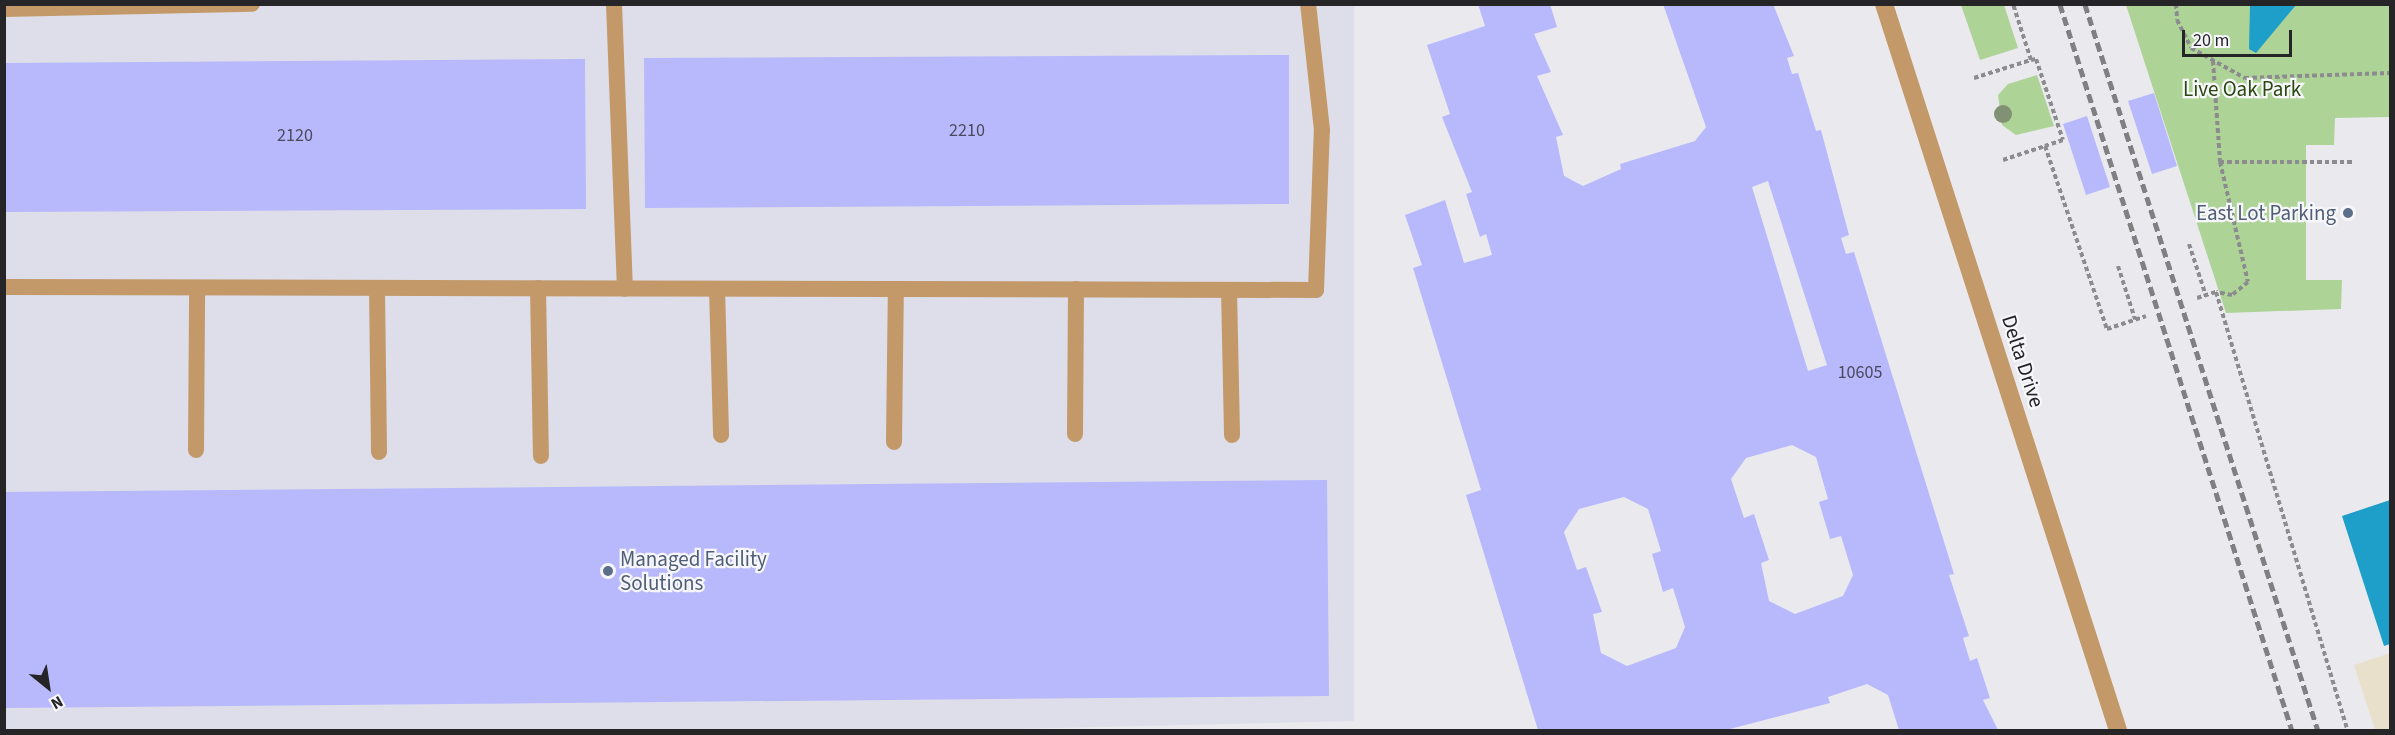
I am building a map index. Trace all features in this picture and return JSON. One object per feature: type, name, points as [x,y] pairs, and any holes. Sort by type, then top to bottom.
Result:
[{"type":"street","name":"Delta Drive","points":[[1884,4],[2118,730]]},
{"type":"lane","points":[[4,9],[252,4]]},
{"type":"lane","points":[[614,4],[625,289]]},
{"type":"lane","points":[[4,287],[1316,290],[1322,129],[1308,4]]},
{"type":"lane","points":[[196,450],[197,288]]},
{"type":"lane","points":[[377,288],[379,452]]},
{"type":"lane","points":[[538,288],[541,456]]},
{"type":"lane","points":[[717,289],[721,435]]},
{"type":"lane","points":[[894,442],[896,289]]},
{"type":"lane","points":[[1075,434],[1076,289]]},
{"type":"lane","points":[[1229,290],[1232,435]]},
{"type":"path","points":[[2013,4],[2031,60]]},
{"type":"path","points":[[2176,4],[2177,20],[2191,48],[2246,78],[2391,73]]},
{"type":"path","points":[[1974,78],[2036,59],[2062,140],[2003,160]]},
{"type":"path","points":[[2197,298],[2216,292],[2232,295],[2248,282],[2220,162],[2213,61]]},
{"type":"path","points":[[2045,146],[2107,329],[2146,315]]},
{"type":"path","points":[[2220,162],[2352,162]]},
{"type":"path","points":[[2188,244],[2206,296]]},
{"type":"path","points":[[2118,266],[2135,319]]},
{"type":"path","points":[[2216,292],[2249,418],[2347,730]]},
{"type":"shaded area","points":[[4,5],[1354,5],[1354,721],[968,730],[5,730]]},
{"type":"shaded area","points":[[2390,653],[2390,730],[2375,730],[2354,665]]},
{"type":"green space","points":[[1961,5],[2004,5],[2018,48],[1980,60]]},
{"type":"green space","name":"Live Oak Park","points":[[2126,5],[2390,5],[2390,117],[2335,118],[2334,145],[2306,145],[2306,280],[2342,280],[2341,309],[2226,313]]},
{"type":"green space","points":[[2037,75],[2054,126],[2016,135],[2002,125],[1998,95],[2008,84]]},
{"type":"water","points":[[2250,5],[2296,5],[2256,53],[2249,49]]},
{"type":"water","points":[[2390,500],[2390,644],[2384,646],[2342,516]]},
{"type":"building","points":[[1478,4],[1550,4],[1557,27],[1534,34],[1551,72],[1537,76],[1563,135],[1556,137],[1564,176],[1583,186],[1621,169],[1620,164],[1695,141],[1706,127],[1663,4],[1773,4],[1794,56],[1787,58],[1792,74],[1798,73],[1816,131],[1821,130],[1849,235],[1841,238],[1846,254],[1854,252],[1954,574],[1949,575],[1969,636],[1963,638],[1970,661],[1977,658],[1990,698],[1983,700],[1998,730],[1899,730],[1888,695],[1867,684],[1828,697],[1830,703],[1726,730],[1538,730],[1466,495],[1481,490],[1413,268],[1422,265],[1405,215],[1445,200],[1464,263],[1492,255],[1486,234],[1480,237],[1466,194],[1472,192],[1442,117],[1450,114],[1427,45],[1485,26]],"holes":[[[1768,181],[1827,365],[1808,371],[1752,187]],[[1792,445],[1816,457],[1828,499],[1819,502],[1830,539],[1841,536],[1853,575],[1843,596],[1795,614],[1769,601],[1761,563],[1769,560],[1754,514],[1744,518],[1731,479],[1746,458]],[[1624,497],[1648,509],[1661,551],[1652,554],[1663,592],[1673,588],[1685,627],[1676,648],[1627,666],[1601,653],[1593,614],[1602,612],[1586,567],[1577,570],[1564,532],[1579,509]]]},
{"type":"building","points":[[1289,55],[1289,204],[645,208],[644,58]]},
{"type":"building","points":[[585,59],[586,209],[5,212],[5,63]]},
{"type":"building","points":[[2154,93],[2177,166],[2152,174],[2128,101]]},
{"type":"building","points":[[2087,116],[2110,187],[2086,195],[2063,124]]},
{"type":"building","points":[[1327,480],[1329,696],[4,708],[4,492]]},
{"type":"railway","points":[[2060,4],[2292,730]]},
{"type":"railway","points":[[2085,4],[2318,730]]},
{"type":"place","name":"East Lot Parking","points":[[2348,213]]},
{"type":"place","name":"Managed Facility Solutions","points":[[608,571]]}]
